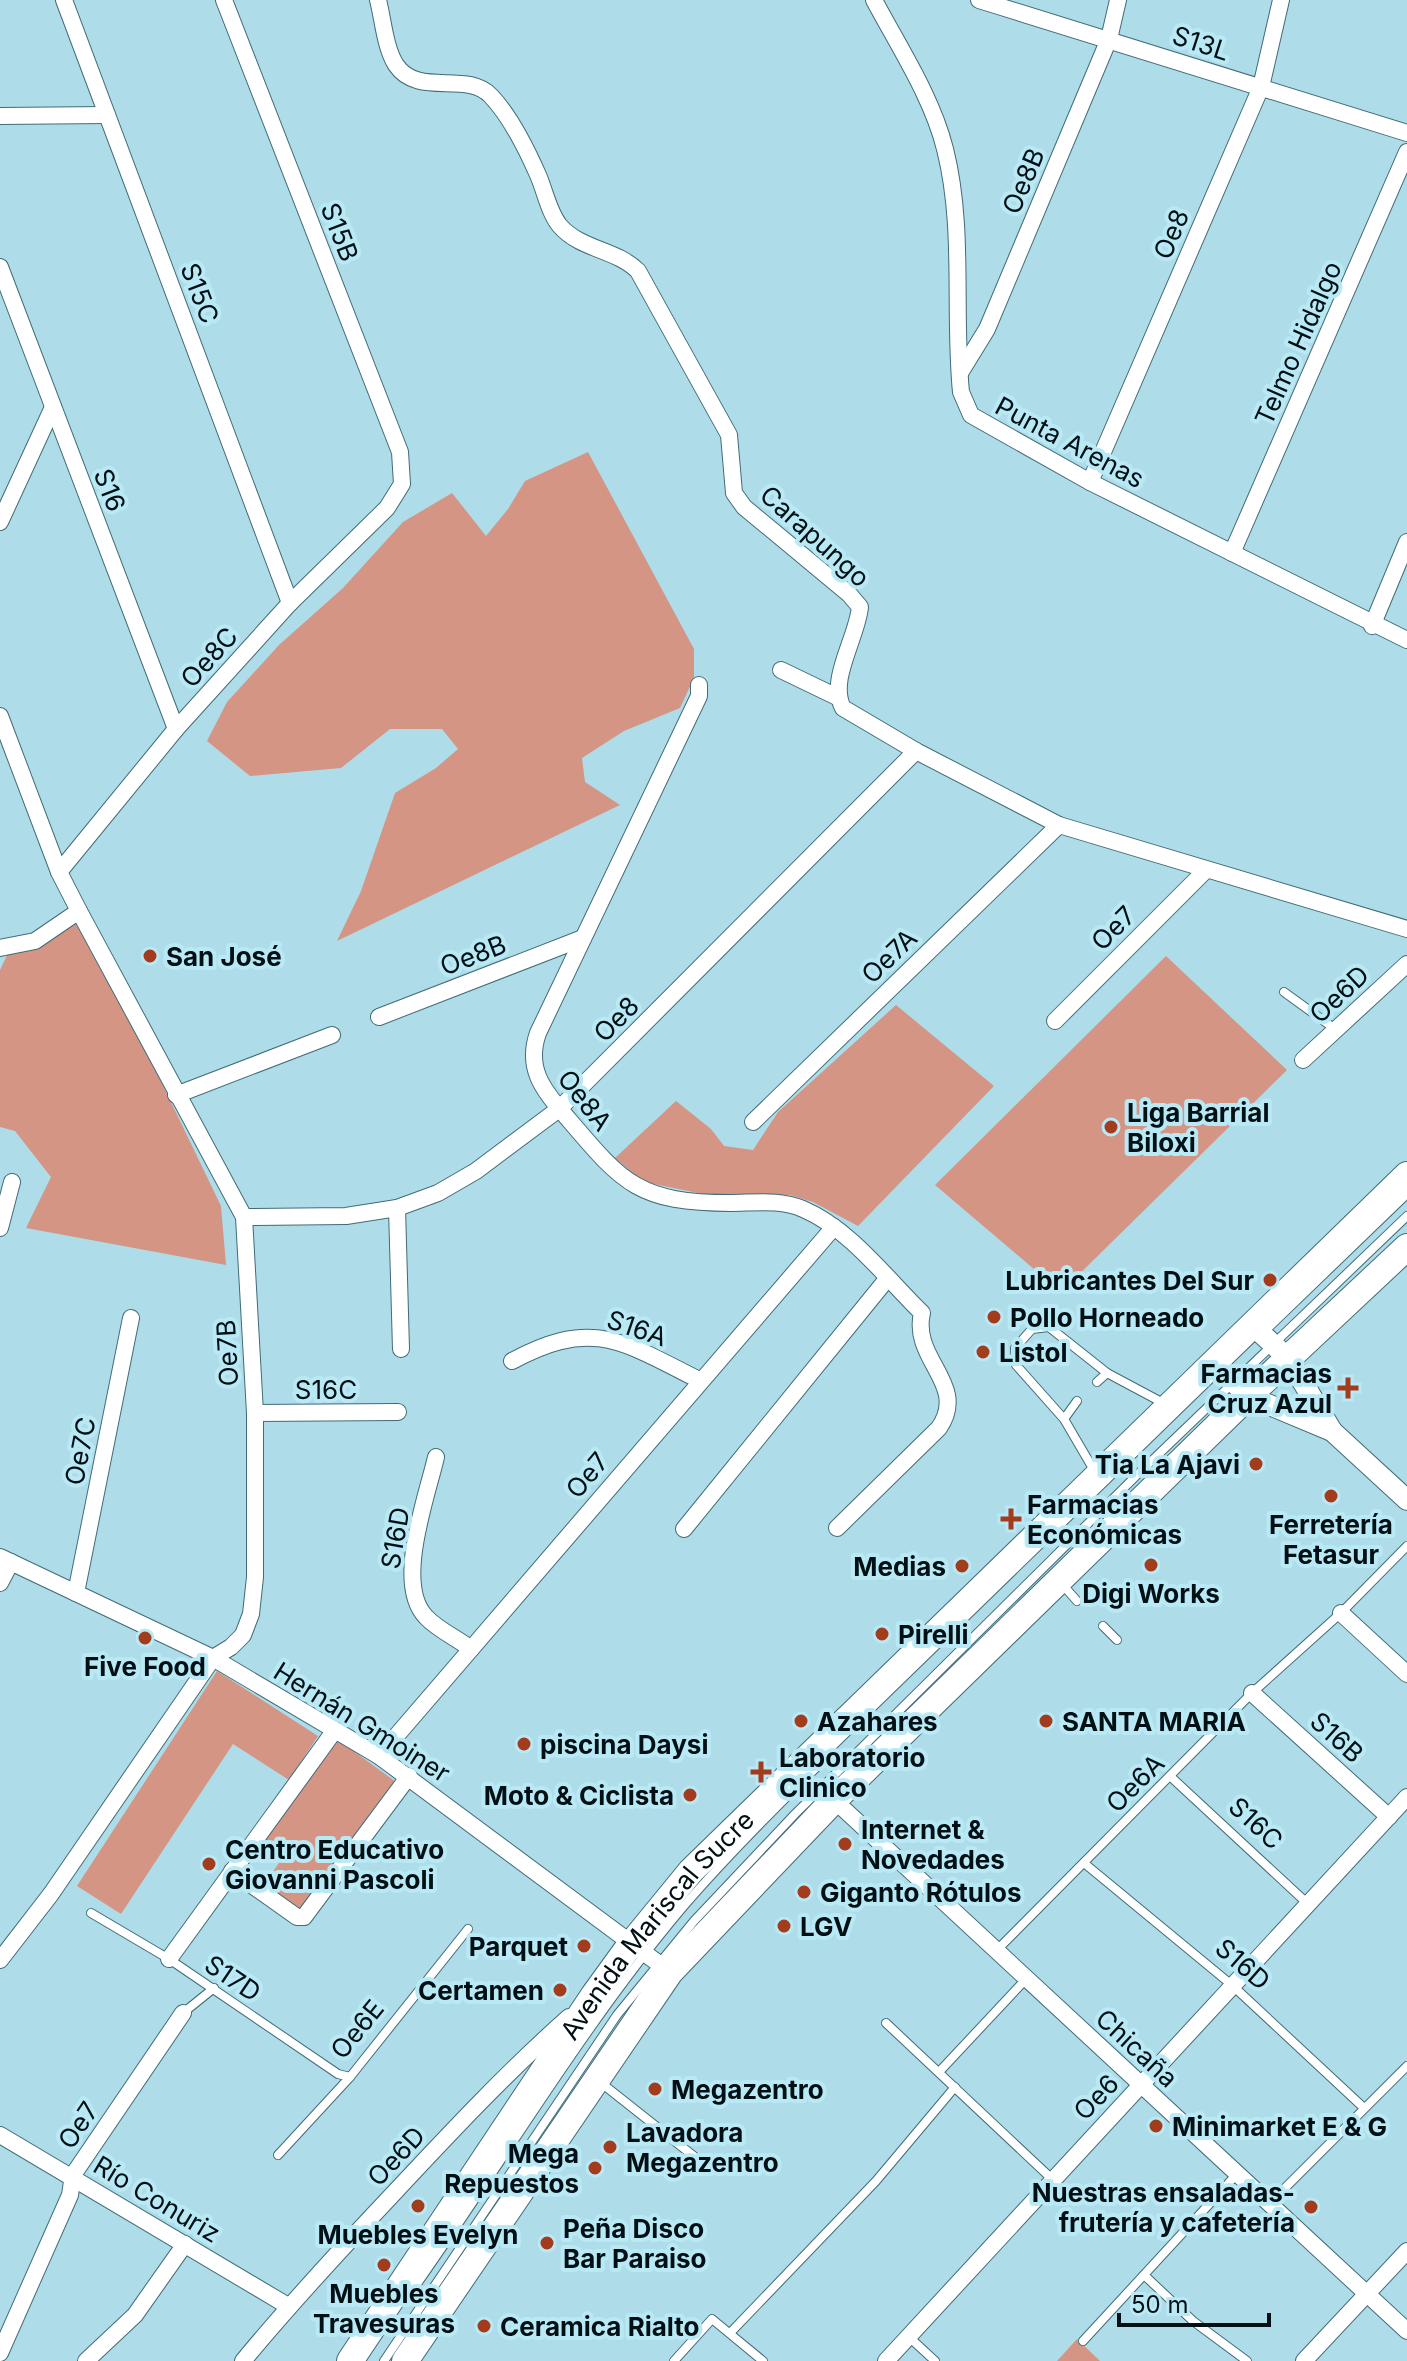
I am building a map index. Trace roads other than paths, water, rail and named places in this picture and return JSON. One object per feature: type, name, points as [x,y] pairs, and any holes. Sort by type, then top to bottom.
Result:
[{"type":"main road","name":"Avenida Mariscal Sucre","points":[[360,2355],[594,1995],[651,1958],[834,1800],[1059,1581],[1227,1376],[1266,1340],[1407,1175]]},
{"type":"main road","name":"Avenida Mariscal Sucre","points":[[405,2361],[596,2079],[691,1871],[1097,1474],[1167,1415],[1227,1376],[1266,1340],[1405,1253]]},
{"type":"street","name":"S15C","points":[[64,0],[290,603]]},
{"type":"street","name":"S15B","points":[[224,0],[400,452],[402,484]]},
{"type":"street","name":"Carapungo","points":[[378,0],[394,63],[405,75],[423,82],[473,86],[490,93],[537,173],[557,223],[570,236],[627,260],[638,271],[729,435],[734,493],[744,507],[860,607],[858,626],[837,697]]},
{"type":"street","name":"Punta Arenas","points":[[874,0],[917,79],[945,147],[955,207],[959,374],[964,407],[971,415],[1090,482],[1372,626],[1407,640]]},
{"type":"street","name":"S13L","points":[[979,0],[1407,133]]},
{"type":"street","name":"Oe8B","points":[[959,374],[987,329],[1109,39],[1118,0]]},
{"type":"street","name":"Oe8","points":[[1090,482],[1261,87],[1281,0]]},
{"type":"street","points":[[0,116],[107,115]]},
{"type":"street","name":"Telmo Hidalgo","points":[[1232,553],[1407,152]]},
{"type":"street","name":"S16","points":[[0,267],[176,729]]},
{"type":"street","points":[[0,522],[53,407]]},
{"type":"street","name":"Oe8C","points":[[59,872],[176,729],[290,603],[387,508],[402,484]]},
{"type":"street","points":[[1372,626],[1407,542]]},
{"type":"street","points":[[781,670],[837,697],[843,708],[916,751],[1059,825],[1407,929]]},
{"type":"street","name":"Oe8A","points":[[699,685],[699,696],[534,1042],[532,1063],[536,1075],[559,1109],[614,1173],[633,1188],[692,1203],[781,1203],[801,1208],[834,1227],[922,1313],[921,1338],[948,1394],[949,1414],[939,1428],[837,1528]]},
{"type":"street","name":"Oe7B","points":[[0,716],[59,872],[244,1217],[255,1413],[255,1577],[251,1614],[243,1635],[213,1658],[51,1894],[0,1960]]},
{"type":"street","name":"Oe8","points":[[244,1217],[307,1219],[397,1208],[438,1193],[476,1171],[559,1109],[916,751]]},
{"type":"street","name":"Oe7A","points":[[753,1122],[1059,825]]},
{"type":"street","name":"Oe7","points":[[1055,1021],[1206,870]]},
{"type":"street","points":[[0,948],[35,941],[79,911]]},
{"type":"street","name":"Oe8B","points":[[379,1017],[583,938]]},
{"type":"street","name":"Oe6D","points":[[1303,1060],[1407,964]]},
{"type":"street","points":[[176,1095],[332,1035]]},
{"type":"street","points":[[0,1228],[12,1182]]},
{"type":"street","points":[[397,1208],[401,1349]]},
{"type":"street","name":"Oe7","points":[[379,1756],[699,1380],[834,1227]]},
{"type":"street","points":[[684,1529],[887,1279]]},
{"type":"street","name":"Oe7C","points":[[76,1593],[131,1318]]},
{"type":"street","name":"S16A","points":[[512,1361],[548,1342],[600,1337],[628,1345],[699,1380]]},
{"type":"street","points":[[1266,1340],[1332,1431],[1407,1500]]},
{"type":"street","points":[[1227,1376],[1332,1431]]},
{"type":"street","name":"S16C","points":[[255,1413],[398,1412]]},
{"type":"street","name":"S16D","points":[[436,1457],[412,1565],[412,1591],[427,1618],[471,1649]]},
{"type":"street","points":[[0,1583],[5,1560]]},
{"type":"street","name":"Hernán Gmoiner","points":[[5,1560],[213,1658],[379,1756],[651,1958]]},
{"type":"street","points":[[1341,1613],[1407,1674]]},
{"type":"street","name":"S16B","points":[[1252,1693],[1389,1817]]},
{"type":"street","points":[[169,1959],[335,1730]]},
{"type":"street","points":[[232,1871],[297,1917],[304,1917],[409,1776]]},
{"type":"street","name":"Oe6","points":[[886,2361],[1407,1797]]},
{"type":"street","name":"Chicaña","points":[[834,1800],[1407,2331]]},
{"type":"street","name":"Oe6D","points":[[243,2361],[288,2306],[522,2059],[594,1995]]},
{"type":"street","name":"Oe7","points":[[0,2353],[70,2195],[73,2175],[183,2013]]},
{"type":"street","name":"Río Conuriz","points":[[0,2135],[73,2175],[288,2306]]},
{"type":"street","points":[[86,2361],[135,2315],[185,2244]]},
{"type":"street","points":[[1304,2361],[1407,2251]]},
{"type":"lane","points":[[1284,992],[1335,1029]]},
{"type":"lane","points":[[1266,1340],[1407,1194]]},
{"type":"lane","points":[[1266,1340],[1407,1216]]},
{"type":"lane","points":[[1007,1580],[1167,1415],[1049,1327],[1032,1329],[1015,1348],[1016,1365],[1064,1419],[1097,1474]]},
{"type":"lane","points":[[1097,1382],[1107,1373]]},
{"type":"lane","points":[[397,2312],[596,2022],[651,1958],[1227,1376]]},
{"type":"lane","points":[[1064,1419],[1077,1401]]},
{"type":"lane","name":"Oe6A","points":[[997,1950],[1252,1693],[1341,1613],[1407,1546]]},
{"type":"lane","points":[[1059,1581],[1077,1601]]},
{"type":"lane","points":[[1103,1626],[1117,1640]]},
{"type":"lane","points":[[384,2361],[617,2015],[683,1907],[828,1756]]},
{"type":"lane","name":"S16C","points":[[1171,1777],[1308,1904]]},
{"type":"lane","name":"S16D","points":[[1084,1863],[1233,1986],[1364,2108]]},
{"type":"lane","name":"S17D","points":[[91,1913],[214,1988],[338,2074],[350,2077]]},
{"type":"lane","name":"Oe6E","points":[[278,2155],[350,2077],[468,1929]]},
{"type":"lane","points":[[939,2072],[1027,1978]]},
{"type":"lane","name":"Oe7","points":[[183,2013],[214,1988]]},
{"type":"lane","points":[[886,2023],[1052,2179]]},
{"type":"lane","points":[[1269,2204],[1407,2066]]},
{"type":"lane","points":[[596,2079],[710,2169]]},
{"type":"lane","points":[[731,2332],[876,2181],[955,2087]]},
{"type":"lane","points":[[1083,2341],[1236,2175]]},
{"type":"lane","points":[[1144,2275],[1193,2321],[1247,2361]]},
{"type":"lane","points":[[674,2361],[712,2319],[763,2361]]},
{"type":"lane","points":[[908,2336],[935,2361]]},
{"type":"lane","points":[[360,2355],[363,2361]]},
{"type":"place","name":"San José","points":[[150,956]]},
{"type":"place","name":"Liga Barrial Biloxi","points":[[1111,1127]]},
{"type":"place","name":"Lubricantes Del Sur","points":[[1270,1280]]},
{"type":"place","name":"Pollo Horneado","points":[[994,1317]]},
{"type":"place","name":"Listol","points":[[983,1352]]},
{"type":"place","name":"Farmacias Cruz Azul","points":[[1348,1388]]},
{"type":"place","name":"Tia La Ajavi","points":[[1256,1464]]},
{"type":"place","name":"Ferretería Fetasur","points":[[1331,1496]]},
{"type":"place","name":"Farmacias Económicas","points":[[1011,1519]]},
{"type":"place","name":"Digi Works","points":[[1151,1565]]},
{"type":"place","name":"Medias","points":[[962,1566]]},
{"type":"place","name":"Pirelli","points":[[882,1634]]},
{"type":"place","name":"Five Food","points":[[145,1638]]},
{"type":"place","name":"Azahares","points":[[801,1721]]},
{"type":"place","name":"SANTA MARIA","points":[[1046,1721]]},
{"type":"place","name":"piscina Daysi","points":[[524,1744]]},
{"type":"place","name":"Laboratorio Clinico","points":[[761,1772]]},
{"type":"place","name":"Moto & Ciclista","points":[[690,1795]]},
{"type":"place","name":"Internet & Novedades","points":[[845,1844]]},
{"type":"place","name":"Centro Educativo Giovanni Pascoli","points":[[209,1864]]},
{"type":"place","name":"Giganto Rótulos","points":[[804,1892]]},
{"type":"place","name":"LGV","points":[[784,1926]]},
{"type":"place","name":"Parquet","points":[[584,1946]]},
{"type":"place","name":"Certamen","points":[[560,1990]]},
{"type":"place","name":"Megazentro","points":[[655,2089]]},
{"type":"place","name":"Minimarket E & G","points":[[1156,2126]]},
{"type":"place","name":"Lavadora Megazentro","points":[[610,2147]]},
{"type":"place","name":"Mega Repuestos","points":[[595,2168]]},
{"type":"place","name":"Muebles Evelyn","points":[[418,2206]]},
{"type":"place","name":"Nuestras ensaladas- frutería y cafetería","points":[[1311,2207]]},
{"type":"place","name":"Peña Disco Bar Paraiso","points":[[547,2243]]},
{"type":"place","name":"Muebles Travesuras","points":[[384,2265]]},
{"type":"place","name":"Ceramica Rialto","points":[[484,2326]]}]
